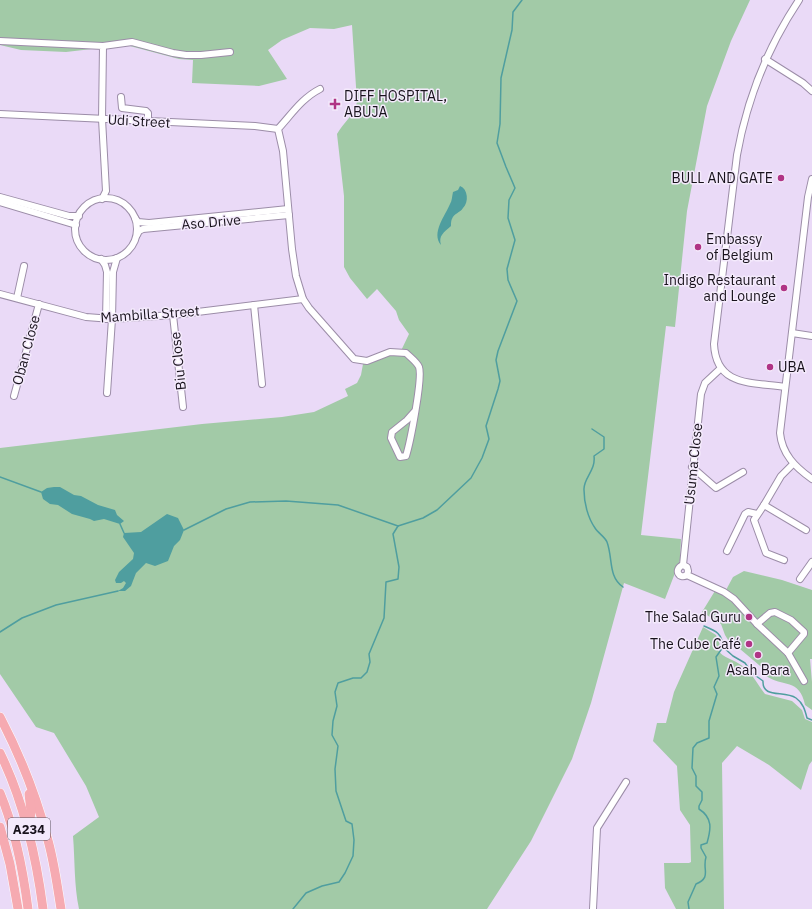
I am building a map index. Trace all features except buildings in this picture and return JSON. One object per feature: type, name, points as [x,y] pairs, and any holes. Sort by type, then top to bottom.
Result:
[{"type":"highway","points":[[0,717],[36,802],[47,837],[61,909]]},
{"type":"highway","name":"A234","points":[[0,753],[29,830],[43,909]]},
{"type":"highway","points":[[22,766],[32,811],[29,830]]},
{"type":"highway","name":"A234","points":[[0,793],[12,826],[28,909]]},
{"type":"highway","points":[[0,808],[11,828],[16,844]]},
{"type":"highway","points":[[0,827],[10,864],[18,909]]},
{"type":"street","points":[[785,387],[737,379],[729,376],[720,369],[715,359],[714,344],[737,155],[747,108],[765,60],[790,13],[799,0]]},
{"type":"street","points":[[0,41],[104,46],[132,42],[186,55],[230,52]]},
{"type":"street","points":[[102,199],[106,191],[102,119],[104,46]]},
{"type":"street","points":[[765,60],[812,89]]},
{"type":"street","points":[[320,89],[310,94],[278,129],[283,151],[294,263],[303,299],[317,319],[354,359],[367,361],[390,352],[406,353],[419,367],[420,379],[415,411],[407,454],[406,456],[400,456],[391,438],[392,432],[407,420],[415,411]]},
{"type":"street","points":[[121,97],[122,108],[146,111],[148,113],[148,121]]},
{"type":"street","name":"Udi Street","points":[[0,114],[255,126],[278,129]]},
{"type":"street","points":[[812,179],[808,197],[785,387],[781,438],[781,443],[793,464],[812,479]]},
{"type":"street","points":[[0,197],[69,216],[79,216]]},
{"type":"street","points":[[106,393],[109,319],[114,264],[117,258],[127,251],[135,241],[137,224],[129,208],[112,199],[102,199],[88,204],[79,216],[76,225],[77,237],[83,248],[92,256],[101,259],[117,258]]},
{"type":"street","points":[[0,202],[76,225]]},
{"type":"street","name":"Aso Drive","points":[[135,218],[138,222],[149,223],[288,212]]},
{"type":"street","name":"Aso Drive","points":[[136,235],[143,229],[288,212]]},
{"type":"street","points":[[101,259],[107,272],[109,319]]},
{"type":"street","points":[[17,298],[24,266]]},
{"type":"street","name":"Mambilla Street","points":[[0,294],[86,317],[109,319],[173,314],[303,299]]},
{"type":"street","name":"Oban Close","points":[[14,396],[39,304]]},
{"type":"street","points":[[254,305],[262,384]]},
{"type":"street","name":"Biu Close","points":[[173,314],[183,407]]},
{"type":"street","points":[[792,333],[812,336]]},
{"type":"street","name":"Usuma Close","points":[[683,566],[692,467],[701,394],[705,383],[720,369]]},
{"type":"street","points":[[784,560],[765,556],[754,522],[757,514],[781,476],[793,464]]},
{"type":"street","points":[[692,467],[716,488],[743,472]]},
{"type":"street","points":[[764,505],[806,530]]},
{"type":"street","points":[[727,551],[746,512],[757,514]]},
{"type":"street","points":[[800,579],[812,562]]},
{"type":"street","name":"Usuma Close","points":[[683,566],[679,567],[677,570],[680,576],[684,577],[687,575],[724,592],[734,599],[757,624],[788,653],[804,681]]},
{"type":"street","name":"Usuma Close","points":[[683,566],[687,567],[687,575]]},
{"type":"street","points":[[757,624],[770,613],[775,612],[791,620],[804,632],[804,635],[788,653]]},
{"type":"street","points":[[593,909],[597,828],[626,782]]},
{"type":"shaded area","points":[[0,0],[750,0],[731,41],[707,106],[687,211],[675,327],[666,326],[641,535],[681,539],[680,560],[665,599],[624,583],[591,703],[572,759],[531,841],[487,909],[79,909],[75,882],[73,836],[99,817],[86,786],[54,733],[36,727],[0,674],[0,448],[202,424],[282,417],[314,412],[348,396],[345,389],[357,383],[361,375],[363,364],[372,363],[385,355],[399,355],[409,334],[399,320],[396,311],[377,289],[367,299],[350,278],[344,267],[344,196],[337,134],[354,111],[357,102],[352,25],[334,29],[310,28],[282,40],[268,50],[287,79],[259,86],[192,83],[193,60],[179,59],[126,45],[66,52],[21,50],[0,45]]},
{"type":"shaded area","points":[[460,186],[465,190],[467,199],[462,210],[451,220],[451,226],[442,234],[440,239],[441,245],[437,235],[438,230],[451,203],[453,192],[458,190]]},
{"type":"shaded area","points":[[60,487],[74,495],[81,496],[98,505],[115,510],[117,515],[124,521],[120,524],[104,519],[94,521],[72,514],[58,505],[50,504],[43,499],[41,492],[47,488]]},
{"type":"shaded area","points":[[167,514],[178,518],[184,530],[180,540],[174,546],[168,561],[155,566],[146,563],[136,573],[131,586],[125,591],[118,591],[123,588],[126,583],[124,581],[121,583],[116,583],[115,580],[119,572],[133,559],[134,553],[123,537],[124,533],[141,532]]},
{"type":"shaded area","points":[[744,571],[782,580],[812,590],[812,659],[810,659],[812,710],[805,705],[803,696],[795,687],[766,676],[765,670],[740,649],[730,643],[721,624],[702,612],[718,586],[726,590],[733,577]]},
{"type":"shaded area","points":[[703,627],[716,635],[720,645],[718,650],[720,653],[745,668],[765,694],[792,701],[802,710],[805,719],[812,722],[812,761],[809,765],[801,790],[769,765],[737,746],[722,763],[724,909],[676,909],[665,888],[664,863],[691,862],[690,825],[680,810],[677,766],[653,741],[657,723],[666,723],[674,692]]},
{"type":"waterway","points":[[293,909],[306,893],[322,886],[339,882],[353,856],[354,840],[352,824],[346,821],[336,791],[335,769],[338,746],[332,735],[333,721],[337,706],[335,692],[338,683],[353,678],[361,678],[367,672],[370,662],[369,654],[384,618],[386,582],[398,579],[399,567],[393,534],[398,526],[423,518],[437,510],[471,478],[482,458],[489,439],[486,426],[500,381],[496,360],[517,301],[508,280],[507,269],[515,240],[508,218],[509,200],[515,188],[497,143],[500,124],[501,78],[512,30],[513,12],[522,0]]},
{"type":"waterway","points":[[592,429],[604,437],[604,449],[594,456],[593,466],[585,482],[584,495],[588,515],[596,530],[605,538],[607,542],[613,573],[618,583],[623,587]]},
{"type":"waterway","points":[[0,477],[41,492]]},
{"type":"waterway","points":[[184,530],[226,509],[250,502],[286,501],[338,505],[398,526]]},
{"type":"waterway","points":[[120,524],[124,533]]},
{"type":"waterway","points":[[0,632],[22,618],[56,605],[118,591]]},
{"type":"waterway","points":[[704,626],[718,633],[723,647],[733,656],[745,663],[752,673],[763,681],[766,690],[786,694],[796,698],[802,704],[807,718],[812,720]]},
{"type":"waterway","points":[[689,909],[688,902],[696,884],[704,879],[706,873],[706,857],[701,845],[707,843],[710,828],[707,816],[699,809],[702,800],[702,792],[696,786],[696,776],[692,768],[693,748],[697,743],[709,738],[709,721],[717,694],[714,687],[719,676],[716,657],[723,647]]},
{"type":"place","name":"DIFF HOSPITAL, ABUJA","points":[[335,104]]},
{"type":"place","name":"BULL AND GATE","points":[[781,178]]},
{"type":"place","name":"Embassy of Belgium","points":[[698,247]]},
{"type":"place","name":"Indigo Restaurant and Lounge","points":[[784,288]]},
{"type":"place","name":"UBA","points":[[770,367]]},
{"type":"place","name":"The Salad Guru","points":[[749,617]]},
{"type":"place","name":"The Cube Café","points":[[749,644]]},
{"type":"place","name":"Asah Bara","points":[[758,655]]}]
